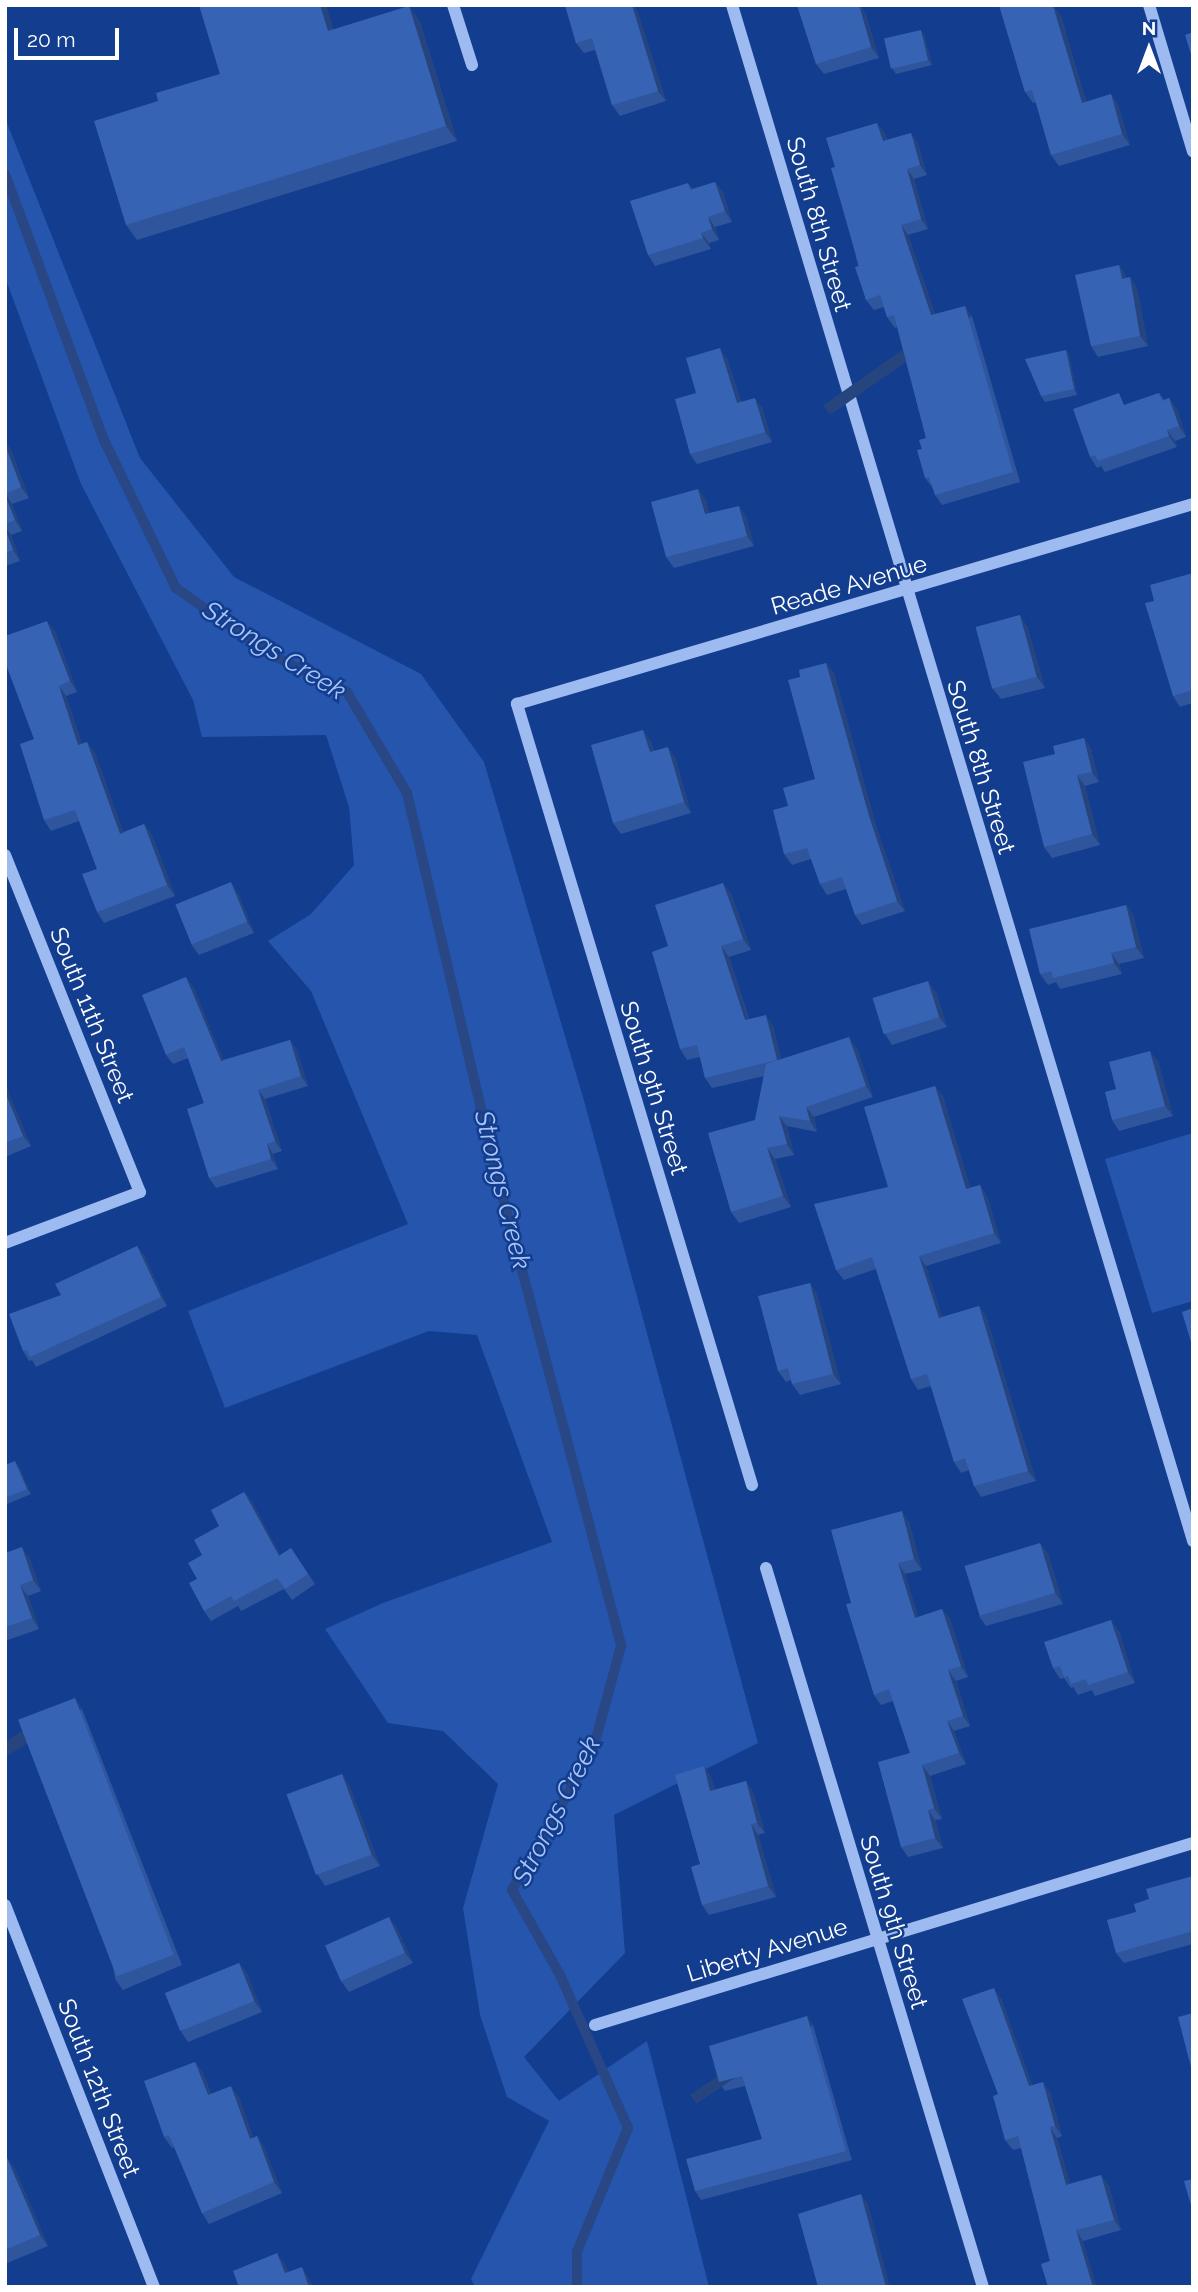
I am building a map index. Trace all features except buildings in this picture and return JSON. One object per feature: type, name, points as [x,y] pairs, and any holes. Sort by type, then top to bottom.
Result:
[{"type":"street","points":[[453,5],[471,65]]},
{"type":"street","name":"South 8th Street","points":[[732,5],[1193,1541]]},
{"type":"street","points":[[1149,5],[1193,152]]},
{"type":"street","name":"Reade Avenue","points":[[517,704],[1193,504]]},
{"type":"street","name":"South 9th Street","points":[[517,704],[752,1485]]},
{"type":"street","name":"South 11th Street","points":[[5,855],[140,1192],[5,1243]]},
{"type":"street","name":"South 9th Street","points":[[766,1569],[983,2287]]},
{"type":"street","name":"Liberty Avenue","points":[[595,2025],[1193,1843]]},
{"type":"street","name":"South 12th Street","points":[[5,1905],[154,2287]]},
{"type":"shaded area","points":[[5,118],[140,458],[234,577],[421,674],[484,762],[583,1097],[758,1743],[614,1815],[625,1953],[524,2057],[559,2101],[647,2041],[709,2287],[475,2287],[471,2279],[549,2121],[507,2097],[480,2015],[463,1908],[498,1784],[443,1731],[388,1723],[325,1629],[383,1603],[552,1542],[477,1335],[429,1331],[225,1408],[188,1311],[408,1224],[311,991],[268,941],[311,914],[354,865],[349,807],[326,735],[202,737],[193,700],[81,484],[5,277]]},
{"type":"shaded area","points":[[1193,1133],[1193,1301],[1152,1313],[1105,1159]]},
{"type":"waterway","name":"Strongs Creek","points":[[5,174],[104,440],[176,588],[268,653],[347,692],[407,793],[494,1164],[621,1646],[593,1750],[512,1890],[560,1975],[628,2128],[577,2252],[577,2287]]}]
